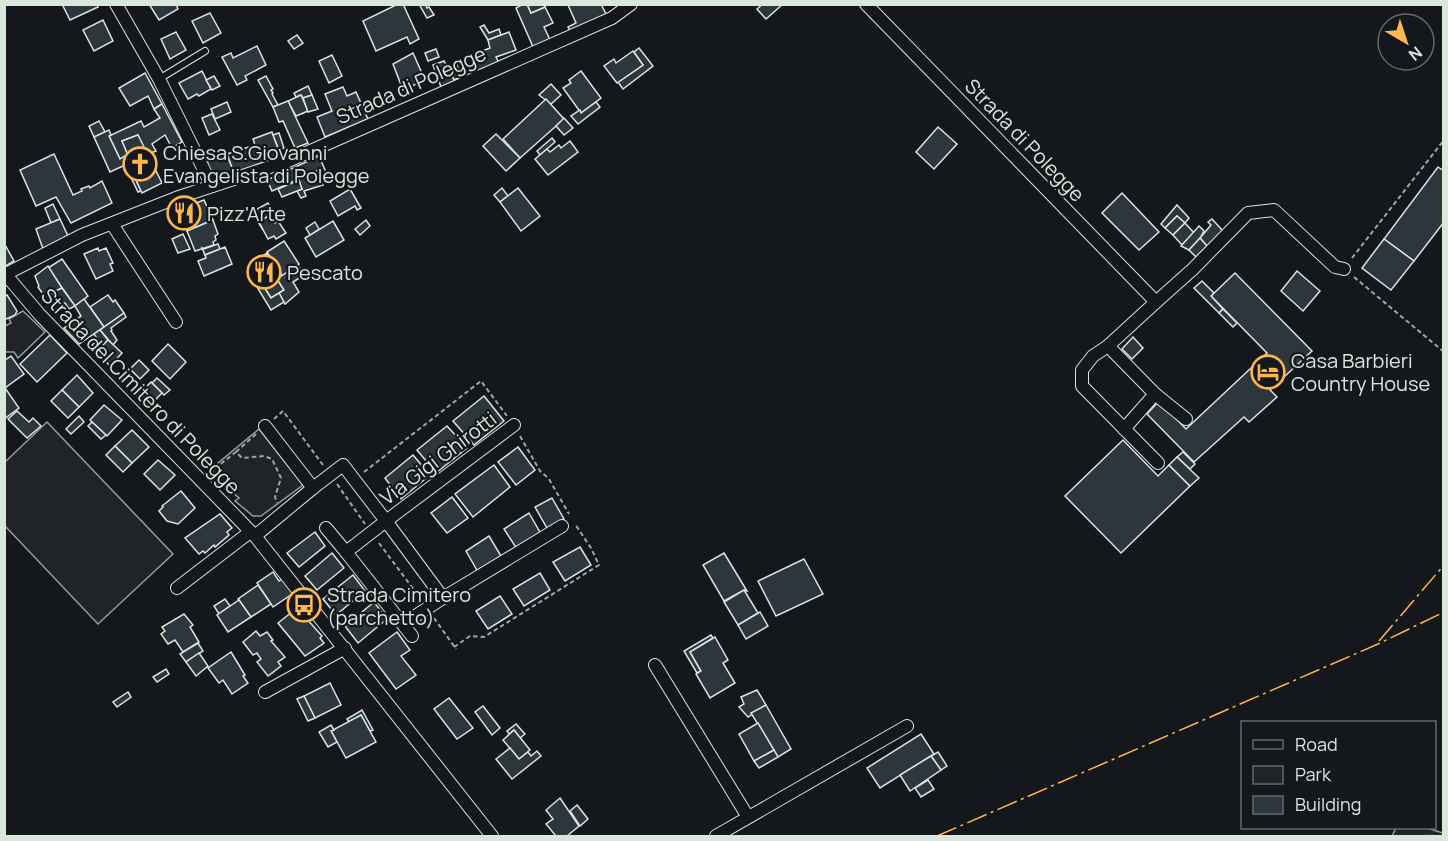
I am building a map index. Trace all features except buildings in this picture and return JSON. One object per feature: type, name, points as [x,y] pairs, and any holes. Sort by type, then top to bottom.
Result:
[{"type":"street","points":[[116,4],[159,79],[212,186]]},
{"type":"street","name":"Strada di Polegge","points":[[5,275],[82,235],[176,198],[288,161],[612,18],[631,4]]},
{"type":"street","name":"Strada di Polegge","points":[[866,4],[1156,302]]},
{"type":"street","points":[[1158,463],[1082,386],[1082,370],[1093,356],[1108,346],[1193,269],[1248,213],[1274,210],[1335,267],[1344,269]]},
{"type":"street","points":[[112,224],[176,322]]},
{"type":"street","name":"Strada del Cimitero di Polegge","points":[[5,275],[40,315],[253,534],[492,837]]},
{"type":"street","points":[[1108,346],[1155,394],[1186,419]]},
{"type":"street","points":[[1124,429],[1155,394]]},
{"type":"street","name":"Via Gigi Ghirotti","points":[[346,552],[514,425]]},
{"type":"street","points":[[265,426],[313,488]]},
{"type":"street","name":"Via Gigi Ghirotti","points":[[253,534],[343,465],[442,598]]},
{"type":"street","points":[[403,624],[562,526]]},
{"type":"street","points":[[326,528],[412,636]]},
{"type":"street","points":[[177,588],[253,534]]},
{"type":"street","points":[[265,692],[345,648]]},
{"type":"street","points":[[655,665],[748,817]]},
{"type":"street","points":[[716,837],[907,726]]},
{"type":"lane","points":[[159,79],[206,51]]},
{"type":"path","points":[[1443,140],[1344,269],[1443,352]]},
{"type":"path","points":[[354,479],[482,381],[514,425],[540,471],[549,479],[563,507],[591,548],[599,565],[484,637],[470,636],[454,646]]},
{"type":"path","points":[[199,480],[265,426]]},
{"type":"path","points":[[236,452],[242,458],[264,456],[272,459],[281,478],[275,497],[283,513]]},
{"type":"green space","points":[[23,311],[45,332],[18,358],[14,352],[5,352],[5,326],[11,323],[9,319]]},
{"type":"green space","points":[[47,422],[173,554],[98,624],[5,526],[5,462]]},
{"type":"green space","points":[[259,429],[303,485],[261,516],[253,516],[235,501],[239,498],[217,479],[211,469]]},
{"type":"green space","points":[[1396,829],[1430,829],[1443,833],[1443,836],[1392,836]]},
{"type":"waterway","points":[[1426,836],[1433,836]]},
{"type":"power","points":[[1379,641],[1444,565]]},
{"type":"power","points":[[937,836],[1378,644],[1444,612]]},
{"type":"place","name":"Chiesa S.Giovanni Evangelista di Polegge","points":[[140,164]]},
{"type":"place","name":"Pizz'Arte","points":[[184,213]]},
{"type":"place","name":"Pescato","points":[[264,272]]},
{"type":"place","name":"Casa Barbieri Country House","points":[[1268,372]]},
{"type":"place","name":"Strada Cimitero (parchetto)","points":[[304,605]]}]
